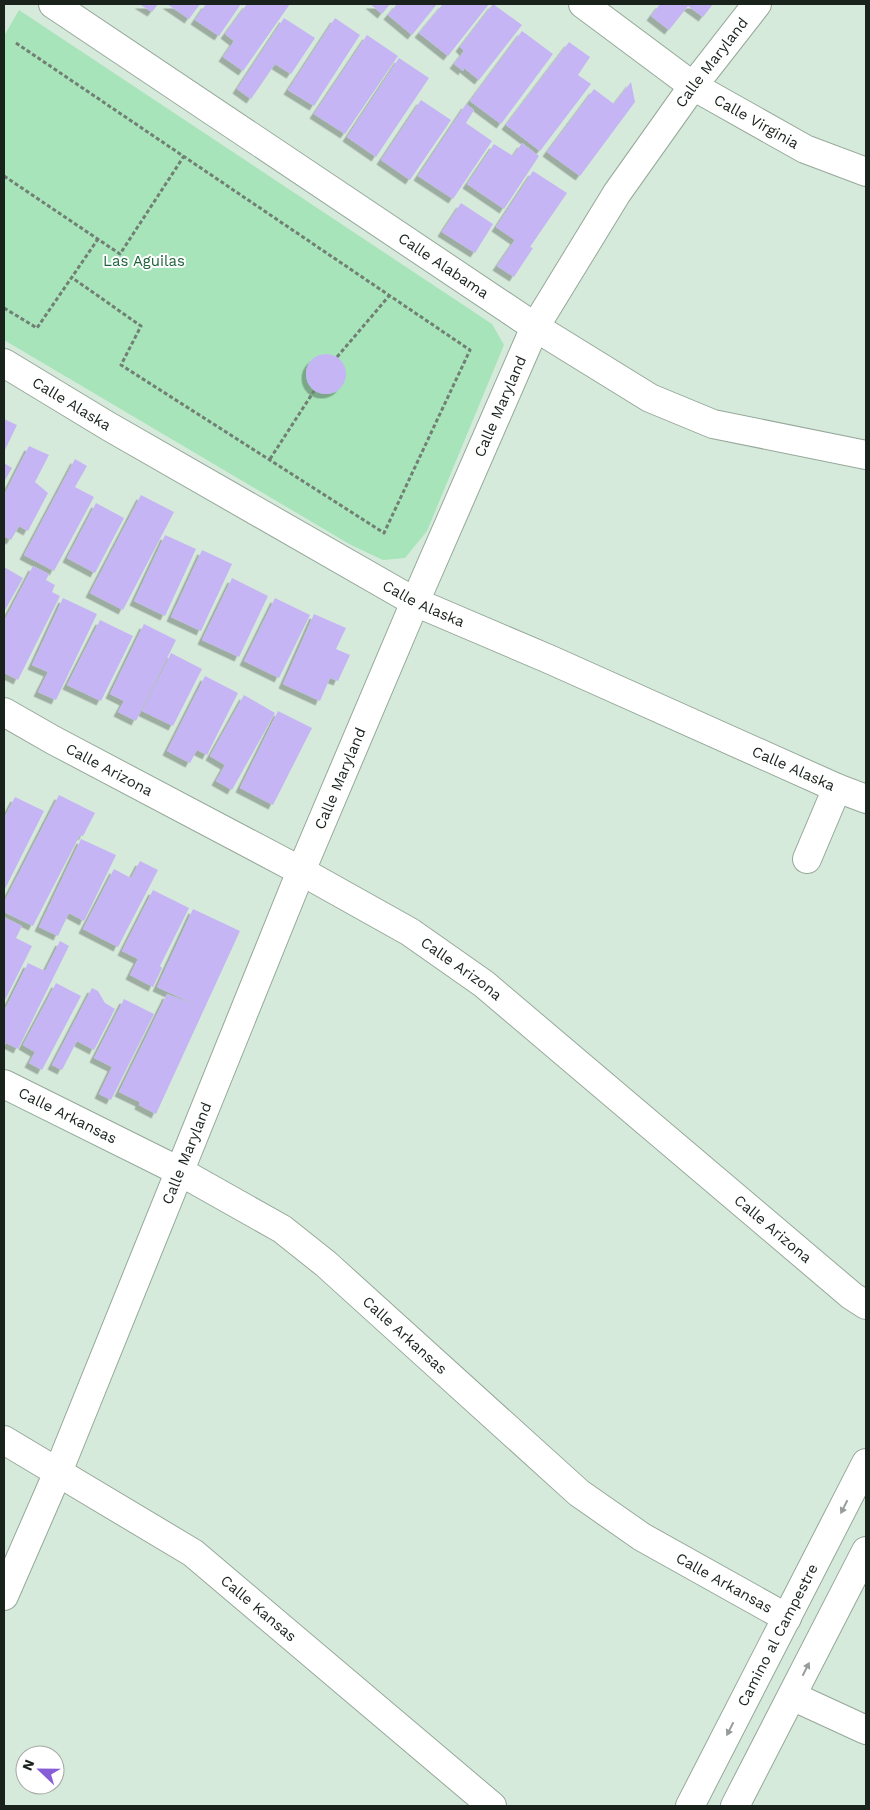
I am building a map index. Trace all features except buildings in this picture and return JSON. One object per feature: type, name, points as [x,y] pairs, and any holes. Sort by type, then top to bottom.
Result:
[{"type":"street","name":"Calle Alabama","points":[[53,4],[535,327],[650,398],[713,424],[866,455]]},
{"type":"street","name":"Calle Virginia","points":[[583,4],[693,86],[805,149],[866,172]]},
{"type":"street","name":"Calle Maryland","points":[[4,1596],[58,1472],[301,871],[415,602],[535,327],[617,193],[693,86],[757,4]]},
{"type":"street","name":"Calle Alaska","points":[[4,363],[108,426],[415,602],[551,660],[837,788],[866,798]]},
{"type":"street","name":"Calle Arizona","points":[[4,712],[53,740],[301,871],[410,932],[484,984],[753,1213],[852,1296],[866,1305]]},
{"type":"street","points":[[807,859],[837,788]]},
{"type":"street","name":"Calle Arkansas","points":[[4,1084],[179,1171],[282,1229],[326,1264],[579,1492],[642,1537],[787,1618]]},
{"type":"street","name":"Calle Kansas","points":[[4,1440],[193,1554],[492,1806]]},
{"type":"street","name":"Camino al Campestre","points":[[690,1806],[866,1463]]},
{"type":"street","points":[[736,1806],[866,1551]]},
{"type":"street","points":[[792,1696],[866,1730]]},
{"type":"path","points":[[16,43],[470,350],[384,533],[121,365],[141,326],[72,277]]},
{"type":"path","points":[[4,176],[120,254],[184,156]]},
{"type":"path","points":[[4,308],[37,328],[98,239]]},
{"type":"path","points":[[337,357],[389,296]]},
{"type":"path","points":[[270,459],[314,391]]},
{"type":"green space","name":"Las Aguilas","points":[[19,10],[492,324],[504,345],[427,531],[405,558],[383,560],[351,545],[4,340],[4,36]]}]
